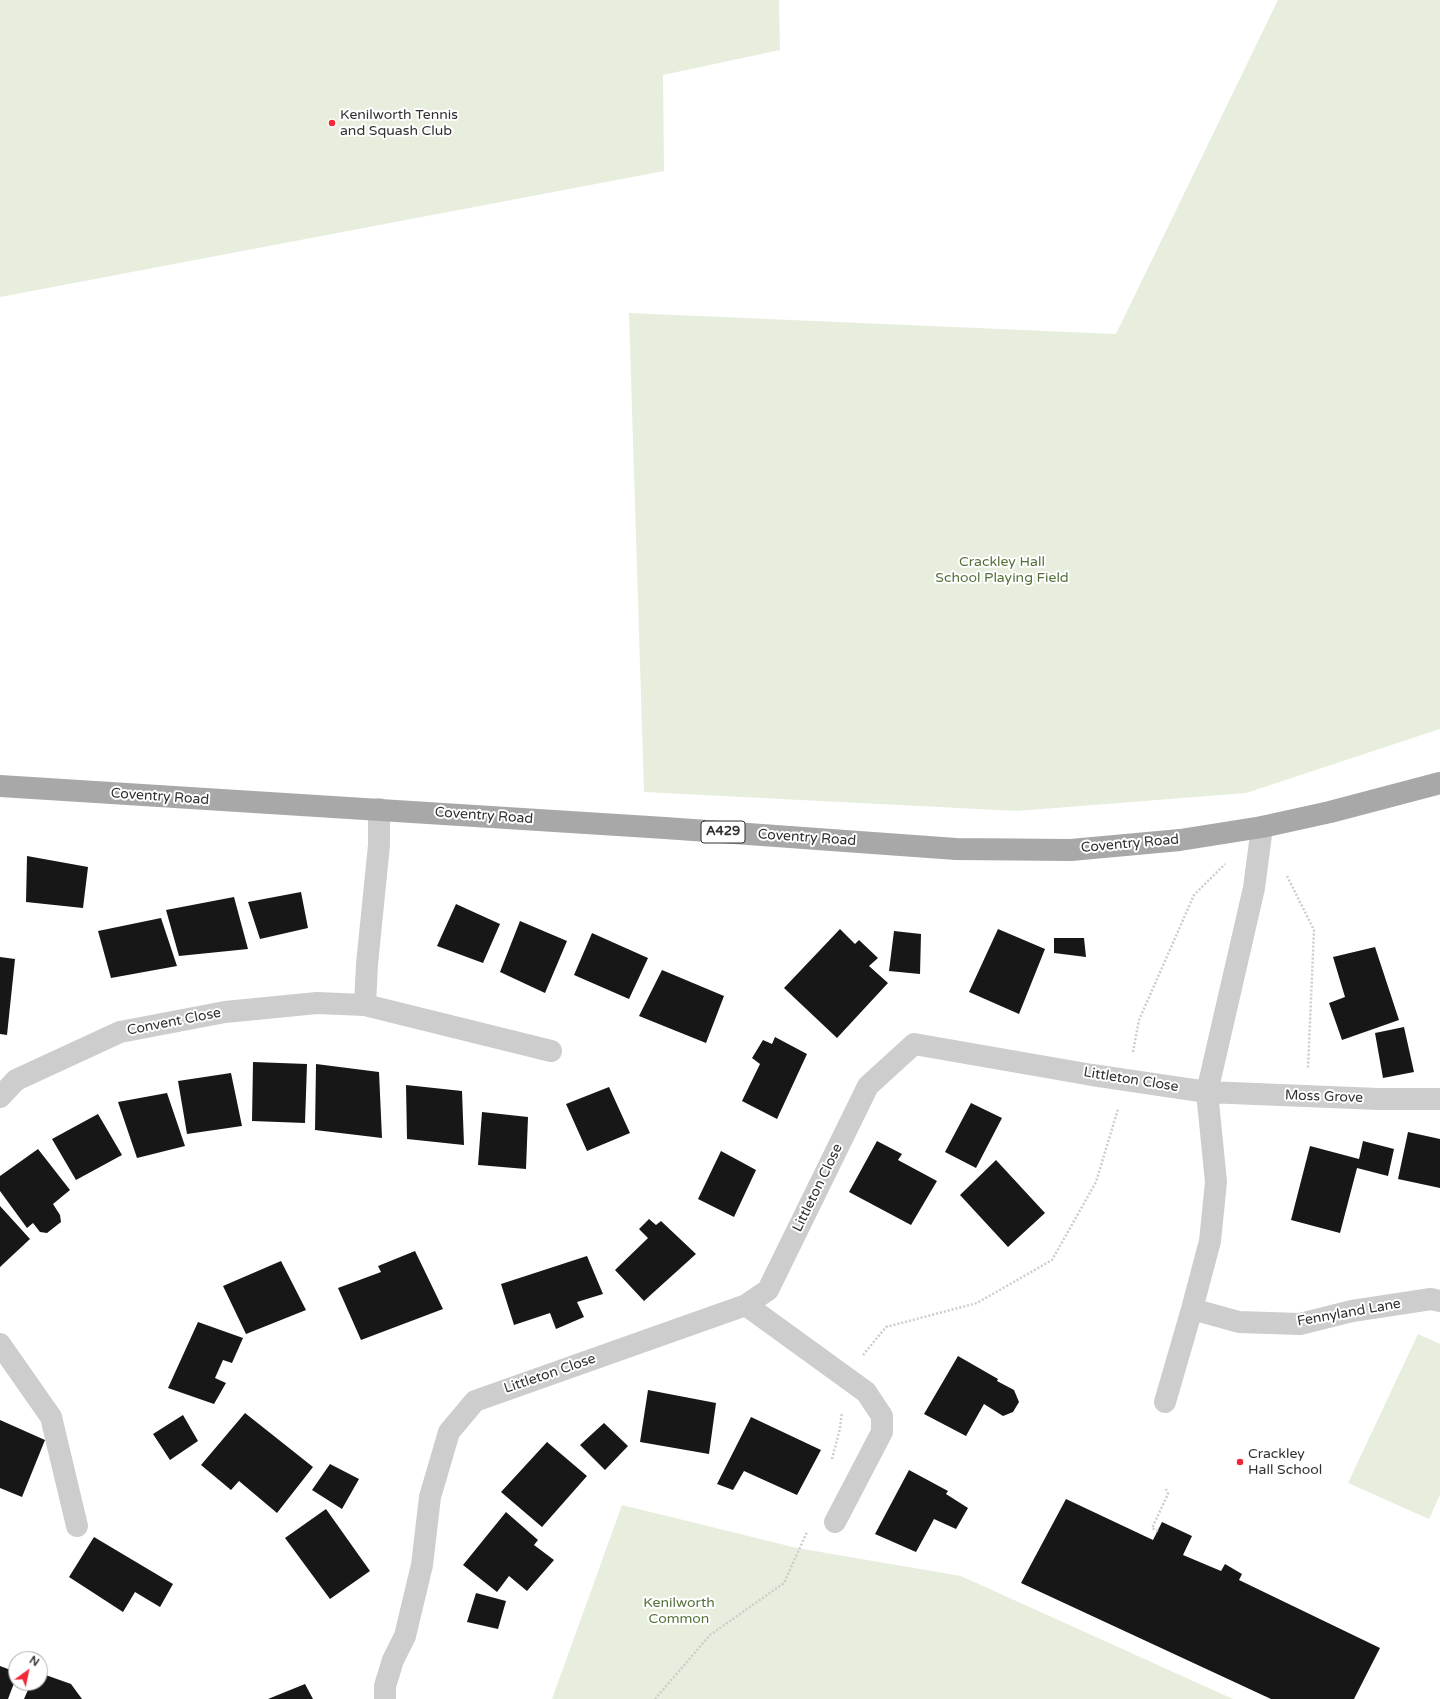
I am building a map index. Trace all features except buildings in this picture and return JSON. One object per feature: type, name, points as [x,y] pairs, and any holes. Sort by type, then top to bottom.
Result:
[{"type":"main road","name":"Coventry Road","points":[[0,786],[380,809],[956,849],[1071,850],[1180,840],[1262,827],[1330,812],[1440,783]]},
{"type":"street","points":[[365,1004],[367,964],[379,845],[380,809]]},
{"type":"street","points":[[1165,1402],[1210,1241],[1216,1182],[1207,1092],[1254,888],[1262,827]]},
{"type":"street","name":"Convent Close","points":[[0,1097],[16,1080],[120,1032],[225,1012],[317,1003],[365,1004],[551,1051]]},
{"type":"street","name":"Littleton Close","points":[[385,1699],[385,1686],[393,1660],[405,1636],[422,1565],[430,1497],[449,1432],[475,1401],[746,1305],[768,1290],[868,1086],[914,1044],[1207,1092]]},
{"type":"street","name":"Moss Grove","points":[[1207,1092],[1440,1100]]},
{"type":"street","name":"Fennyland Lane","points":[[1192,1309],[1238,1322],[1300,1324],[1352,1311],[1431,1299],[1440,1301]]},
{"type":"street","points":[[746,1305],[866,1392],[882,1416],[882,1432],[836,1522]]},
{"type":"street","points":[[0,1344],[51,1417],[77,1526]]},
{"type":"path","points":[[831,1464],[840,1428],[845,1377],[886,1327],[977,1304],[1052,1260],[1096,1182],[1127,1080],[1139,1020],[1194,895],[1225,863]]},
{"type":"path","points":[[1286,875],[1314,930],[1307,1096]]},
{"type":"path","points":[[1158,1531],[1152,1528],[1168,1494],[1166,1489]]},
{"type":"path","points":[[654,1699],[710,1635],[784,1583],[809,1527]]},
{"type":"green space","name":"Kenilworth Tennis and Squash Club","points":[[0,0],[779,0],[780,50],[663,75],[664,171],[0,297]]},
{"type":"green space","name":"Crackley Hall School Playing Field","points":[[1278,0],[1440,0],[1440,729],[1246,793],[1017,811],[644,792],[629,313],[1116,334]]},
{"type":"green space","points":[[1418,1334],[1440,1344],[1440,1495],[1429,1519],[1348,1483]]},
{"type":"green space","name":"Kenilworth Common","points":[[622,1505],[797,1548],[961,1576],[1233,1699],[552,1699]]},
{"type":"place","name":"Kenilworth Tennis and Squash Club","points":[[332,123]]},
{"type":"place","name":"Crackley Hall School","points":[[1240,1462]]}]
